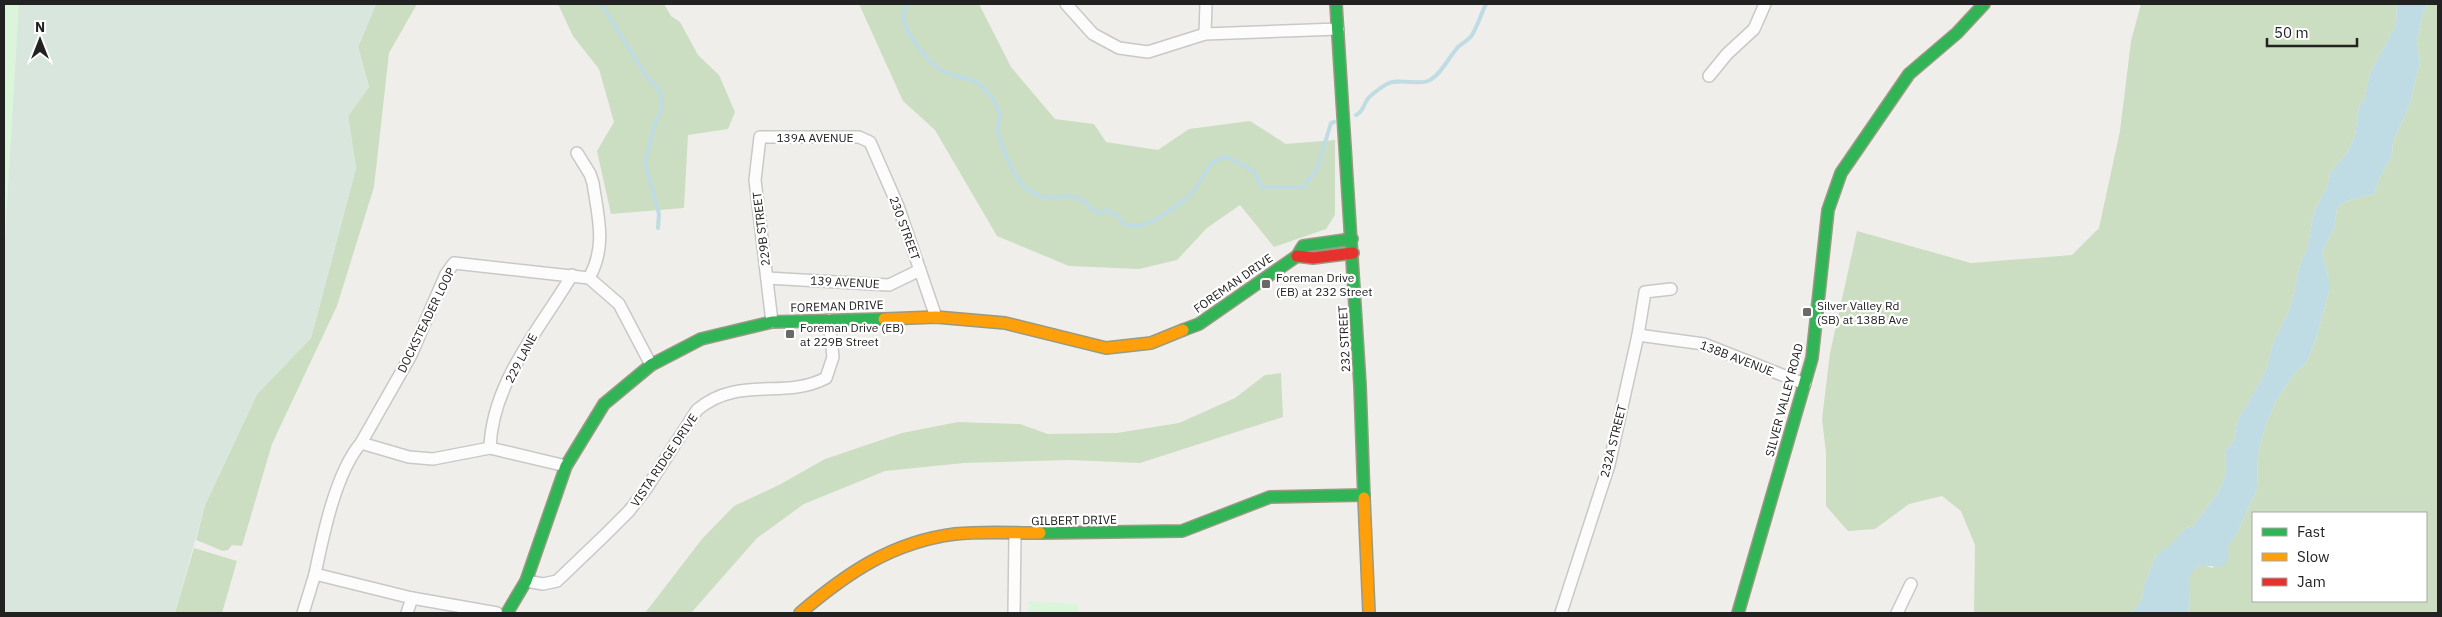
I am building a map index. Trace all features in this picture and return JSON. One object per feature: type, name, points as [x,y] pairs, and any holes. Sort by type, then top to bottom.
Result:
[{"type":"street","points":[[1066,4],[1093,34],[1119,48],[1148,52],[1205,34],[1338,29]]},
{"type":"street","points":[[1205,34],[1206,4]]},
{"type":"street","name":"232 STREET","points":[[1336,4],[1353,253],[1369,613]]},
{"type":"street","points":[[1709,76],[1727,54],[1754,29],[1765,4]]},
{"type":"street","name":"SILVER VALLEY ROAD","points":[[1738,613],[1812,358],[1828,210],[1840,173],[1909,74],[1957,33],[1984,4]]},
{"type":"street","name":"139A AVENUE","points":[[760,137],[859,137],[870,142]]},
{"type":"street","name":"229B STREET","points":[[760,137],[755,180],[772,322]]},
{"type":"street","name":"230 STREET","points":[[870,142],[898,206],[936,317]]},
{"type":"street","points":[[577,153],[590,174],[600,238],[598,259],[589,278],[619,304],[651,365]]},
{"type":"street","name":"FOREMAN DRIVE","points":[[507,613],[526,581],[566,466],[604,404],[651,365],[701,338],[772,322],[936,317],[1005,324],[1106,348],[1151,343],[1199,324],[1297,256],[1303,246],[1352,239]]},
{"type":"street","points":[[1297,256],[1313,258],[1353,253]]},
{"type":"street","name":"DOCKSTEADER LOOP","points":[[303,613],[342,472],[351,455],[361,443],[411,355],[446,274],[454,263],[589,278]]},
{"type":"street","name":"139 AVENUE","points":[[767,278],[889,285],[920,270]]},
{"type":"street","name":"229 LANE","points":[[490,448],[494,414],[505,387],[525,347],[572,275]]},
{"type":"street","name":"232A STREET","points":[[1560,613],[1608,465],[1638,334],[1645,292],[1671,290]]},
{"type":"street","name":"VISTA RIDGE DRIVE","points":[[526,581],[543,584],[557,581],[606,535],[629,511],[697,410],[708,401],[732,391],[804,385],[826,378],[833,357],[829,320]]},
{"type":"street","name":"138B AVENUE","points":[[1638,334],[1704,344],[1805,384]]},
{"type":"street","points":[[361,443],[409,457],[432,459],[490,448],[566,466]]},
{"type":"street","name":"GILBERT DRIVE","points":[[800,613],[839,580],[875,558],[915,542],[956,534],[1014,535],[1182,531],[1270,497],[1364,495]]},
{"type":"street","points":[[1014,535],[1014,613]]},
{"type":"street","points":[[315,574],[412,598],[497,613]]},
{"type":"street","points":[[1897,613],[1911,584]]},
{"type":"street","points":[[407,613],[412,598]]},
{"type":"green space","points":[[4,4],[19,4],[4,255]]},
{"type":"green space","points":[[376,4],[417,4],[389,53],[374,187],[337,306],[272,444],[242,546],[232,545],[228,550],[223,551],[196,540],[205,505],[257,394],[311,338],[356,168],[348,116],[369,87],[358,47]]},
{"type":"green space","points":[[558,4],[664,4],[671,16],[680,22],[698,55],[719,75],[735,112],[728,129],[688,135],[684,208],[611,214],[597,151],[614,122],[599,69],[573,36]]},
{"type":"green space","points":[[859,4],[979,4],[1011,67],[1055,119],[1094,124],[1106,142],[1158,150],[1189,129],[1250,121],[1286,144],[1335,140],[1335,215],[1326,229],[1274,247],[1240,205],[1207,228],[1177,260],[1139,269],[1069,266],[997,236],[935,130],[903,101]]},
{"type":"green space","points":[[2141,4],[2397,4],[2396,25],[2370,73],[2365,98],[2359,106],[2355,136],[2346,154],[2331,172],[2327,187],[2314,211],[2307,250],[2300,264],[2294,294],[2288,313],[2273,343],[2266,371],[2237,422],[2234,440],[2226,450],[2225,476],[2219,491],[2193,526],[2186,528],[2167,549],[2156,555],[2143,588],[2142,599],[2132,613],[1974,613],[1975,545],[1961,511],[1942,496],[1909,504],[1875,529],[1848,531],[1826,506],[1826,453],[1822,419],[1830,353],[1857,231],[1971,263],[2072,255],[2099,228],[2120,131],[2131,41]]},
{"type":"green space","points":[[2428,4],[2438,4],[2438,613],[2188,613],[2190,601],[2188,577],[2197,566],[2204,565],[2212,568],[2229,557],[2226,548],[2238,531],[2257,489],[2258,453],[2266,424],[2276,401],[2295,373],[2307,362],[2316,339],[2329,291],[2329,280],[2322,252],[2334,229],[2337,208],[2346,201],[2374,194],[2380,177],[2392,156],[2393,141],[2409,107],[2420,62],[2417,41],[2423,13]]},
{"type":"green space","points":[[1281,373],[1283,417],[1140,463],[1069,460],[964,463],[885,471],[804,504],[757,538],[691,613],[645,613],[702,539],[734,506],[779,485],[825,459],[902,433],[958,422],[1020,424],[1048,434],[1117,433],[1179,423],[1235,398],[1265,375]]},
{"type":"green space","points":[[194,548],[237,561],[222,613],[175,613]]},
{"type":"green space","points":[[1029,601],[1079,604],[1078,613],[1028,613]]},
{"type":"shaded area","points":[[4,4],[376,4],[358,47],[369,87],[348,116],[356,168],[311,338],[257,394],[205,505],[175,613],[4,613]]},
{"type":"water","points":[[2397,4],[2428,4],[2423,13],[2417,41],[2420,62],[2409,107],[2393,141],[2392,156],[2380,177],[2374,194],[2346,201],[2337,208],[2334,229],[2322,252],[2329,280],[2329,291],[2316,339],[2307,362],[2295,373],[2276,401],[2266,424],[2258,453],[2257,489],[2238,531],[2227,548],[2229,557],[2224,566],[2197,566],[2189,577],[2190,601],[2188,613],[2132,613],[2142,599],[2143,588],[2156,555],[2167,548],[2186,528],[2193,526],[2219,491],[2225,476],[2226,450],[2234,440],[2237,422],[2266,371],[2273,343],[2288,313],[2294,294],[2300,264],[2307,250],[2314,211],[2327,187],[2331,172],[2346,154],[2355,136],[2359,106],[2365,98],[2370,73],[2396,25]]},
{"type":"waterway","points":[[601,4],[647,77],[660,91],[662,108],[653,130],[645,164],[659,214],[658,228]]},
{"type":"waterway","points":[[905,4],[905,25],[926,57],[939,69],[952,75],[972,80],[990,95],[999,111],[998,132],[1005,153],[1020,182],[1033,193],[1041,196],[1075,197],[1100,213],[1106,210],[1118,216],[1124,224],[1133,226],[1143,225],[1175,207],[1190,195],[1212,163],[1227,157],[1254,171],[1261,187],[1303,187],[1317,169],[1331,123],[1334,122]]},
{"type":"waterway","points":[[1356,115],[1362,111],[1370,96],[1391,82],[1424,82],[1432,79],[1458,47],[1472,35],[1486,4]]},
{"type":"traffic: fast","points":[[1336,4],[1360,385],[1364,498]]},
{"type":"traffic: fast","points":[[1738,613],[1812,358],[1828,210],[1841,173],[1909,74],[1957,33],[1984,4]]},
{"type":"traffic: fast","points":[[1183,330],[1199,324],[1297,256],[1303,246],[1352,239]]},
{"type":"traffic: fast","points":[[507,613],[526,581],[566,466],[604,404],[651,365],[701,339],[772,322],[884,319]]},
{"type":"traffic: fast","points":[[1040,533],[1182,531],[1270,497],[1364,495]]},
{"type":"traffic: slow","points":[[884,319],[936,317],[1005,323],[1106,348],[1151,343],[1183,330]]},
{"type":"traffic: slow","points":[[1364,498],[1369,613]]},
{"type":"traffic: slow","points":[[800,613],[853,573],[891,552],[911,544],[955,534],[987,532],[1040,533]]},
{"type":"traffic: jam","points":[[1297,256],[1313,258],[1353,253]]},
{"type":"place","name":"Foreman Drive (EB) at 232 Street","points":[[1266,284]]},
{"type":"place","name":"Silver Valley Rd (SB) at 138B Ave","points":[[1807,312]]},
{"type":"place","name":"Foreman Drive (EB) at 229B Street","points":[[790,334]]}]
